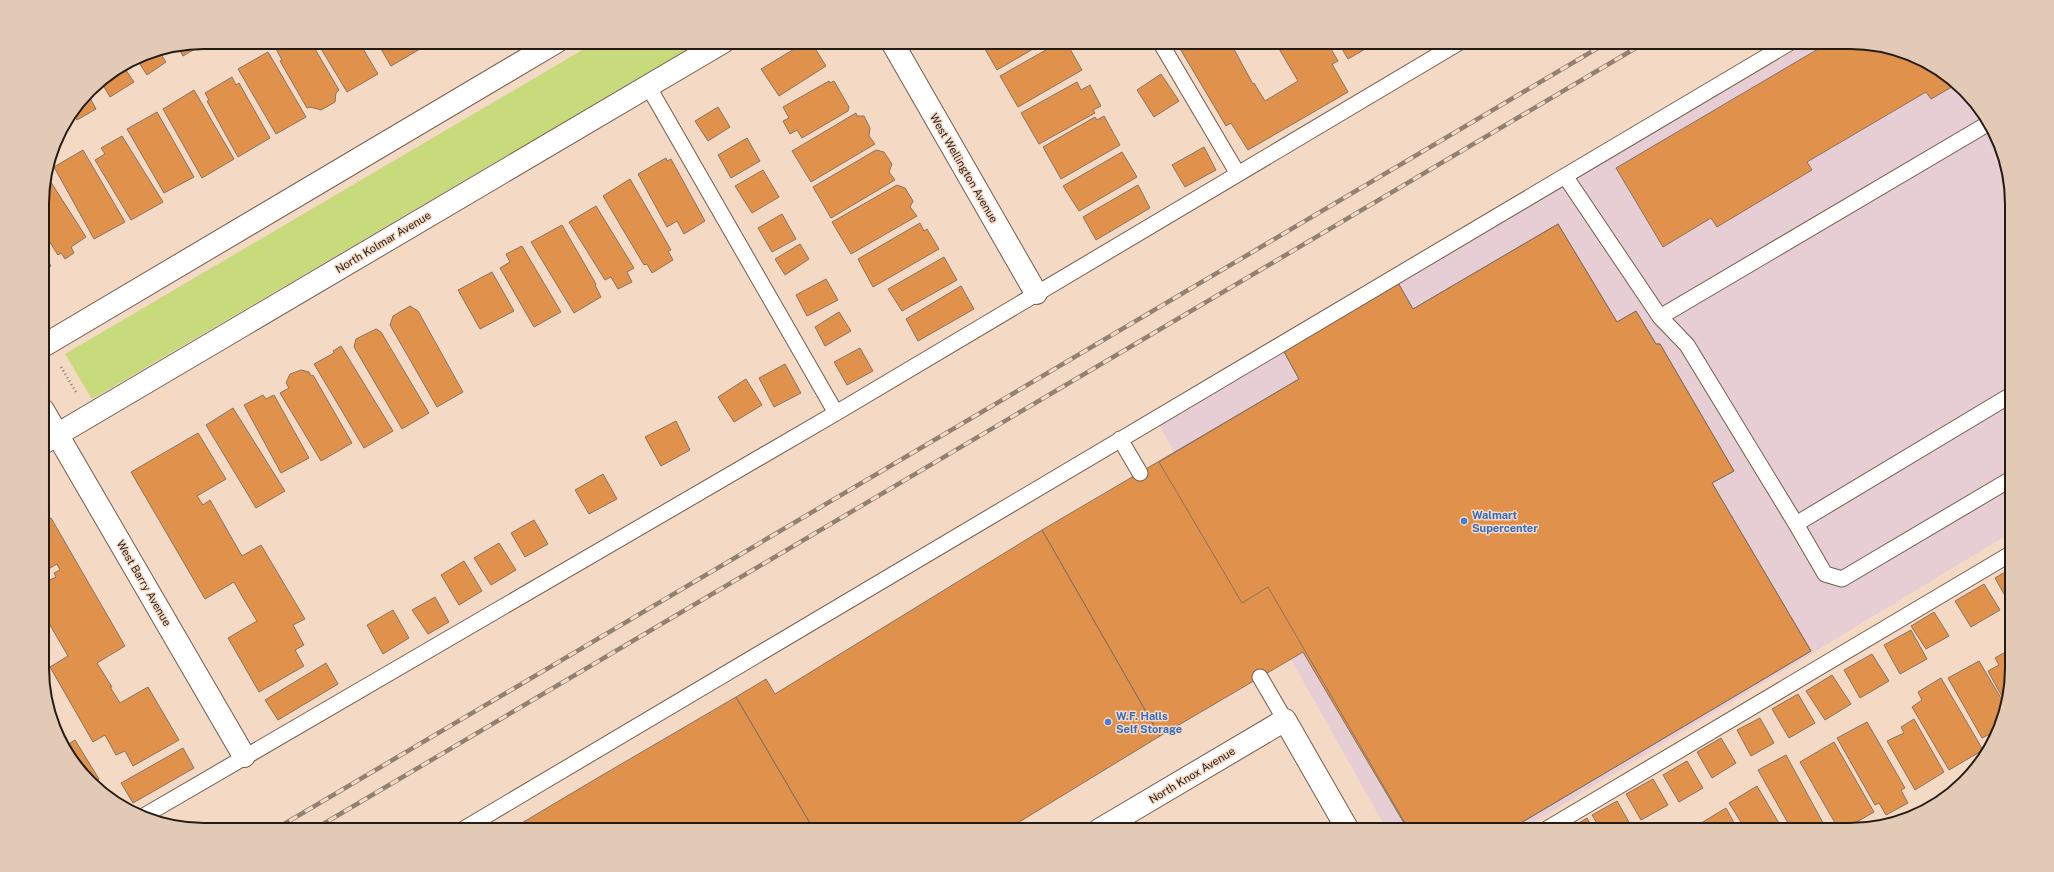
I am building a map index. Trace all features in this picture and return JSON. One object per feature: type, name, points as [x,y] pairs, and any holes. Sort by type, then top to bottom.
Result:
[{"type":"street","points":[[49,342],[544,49]]},
{"type":"street","name":"North Kolmar Avenue","points":[[50,438],[711,49]]},
{"type":"street","name":"West Wellington Avenue","points":[[896,49],[1036,293]]},
{"type":"street","name":"West Barry Avenue","points":[[50,438],[244,756]]},
{"type":"street","points":[[1285,720],[1344,823]]},
{"type":"street","name":"North Knox Avenue","points":[[1111,823],[1285,720]]},
{"type":"lane","points":[[1164,49],[1238,174]]},
{"type":"lane","points":[[150,813],[244,756],[836,413],[1448,49]]},
{"type":"lane","points":[[474,823],[1779,49]]},
{"type":"lane","points":[[648,86],[836,413]]},
{"type":"lane","points":[[1660,318],[1984,126]]},
{"type":"lane","points":[[1565,176],[1660,318],[1687,345],[1825,574],[1842,579],[2005,483]]},
{"type":"lane","points":[[1796,524],[2005,399]]},
{"type":"lane","points":[[1120,439],[1140,472]]},
{"type":"lane","points":[[1557,823],[2005,557]]},
{"type":"lane","points":[[1260,677],[1285,720]]},
{"type":"path","points":[[60,364],[79,398]]},
{"type":"shaded area","points":[[1797,49],[1870,50],[1900,57],[1919,65],[1936,75],[1960,94],[1984,126],[1997,154],[2005,194],[2005,536],[1533,823],[1383,823],[1158,423]]},
{"type":"green space","points":[[584,49],[688,49],[92,399],[65,354]]},
{"type":"building","points":[[195,49],[183,56],[180,51]]},
{"type":"building","points":[[276,49],[315,49],[339,90],[336,93],[335,102],[321,110],[310,107],[307,108],[280,61],[282,60]]},
{"type":"building","points":[[321,49],[363,49],[378,74],[347,92]]},
{"type":"building","points":[[381,49],[420,49],[391,66]]},
{"type":"building","points":[[794,49],[815,49],[826,66],[779,96],[761,69]]},
{"type":"building","points":[[985,49],[1033,49],[997,70]]},
{"type":"building","points":[[1048,49],[1070,49],[1082,70],[1018,107],[1000,76]]},
{"type":"building","points":[[1180,49],[1234,49],[1253,84],[1254,83],[1265,101],[1298,81],[1279,49],[1331,49],[1338,61],[1332,64],[1348,92],[1248,150],[1231,123],[1226,126]]},
{"type":"building","points":[[1342,49],[1365,49],[1348,59]]},
{"type":"building","points":[[1818,49],[1860,49],[1890,54],[1919,65],[1952,87],[1931,99],[1926,92],[1807,162],[1812,170],[1717,227],[1711,218],[1663,247],[1616,168]]},
{"type":"building","points":[[268,52],[306,117],[276,134],[238,69]]},
{"type":"building","points":[[161,55],[166,62],[147,75],[139,63]]},
{"type":"building","points":[[126,70],[134,82],[110,97],[103,86]]},
{"type":"building","points":[[1161,74],[1179,101],[1154,117],[1137,90]]},
{"type":"building","points":[[232,77],[236,85],[239,83],[270,138],[238,157],[207,101],[209,100],[205,93]]},
{"type":"building","points":[[829,81],[830,83],[834,81],[849,107],[848,111],[802,138],[797,130],[790,134],[783,121],[789,118],[783,107]]},
{"type":"building","points":[[1077,82],[1081,90],[1090,85],[1101,106],[1093,110],[1095,113],[1039,144],[1021,113]]},
{"type":"building","points":[[194,90],[234,159],[202,178],[163,109]]},
{"type":"building","points":[[90,98],[96,109],[77,120],[75,118]]},
{"type":"building","points":[[718,107],[730,127],[708,141],[695,121]]},
{"type":"building","points":[[157,112],[194,177],[164,193],[127,129]]},
{"type":"building","points":[[856,113],[857,116],[864,116],[870,128],[869,136],[875,144],[811,182],[792,151]]},
{"type":"building","points":[[1104,116],[1120,145],[1061,179],[1043,147],[1095,117],[1097,120]]},
{"type":"building","points":[[122,136],[163,202],[131,220],[95,160],[105,154],[101,148]]},
{"type":"building","points":[[747,138],[760,161],[731,178],[718,155]]},
{"type":"building","points":[[1204,147],[1216,170],[1185,187],[1172,165]]},
{"type":"building","points":[[83,150],[125,222],[94,239],[54,167]]},
{"type":"building","points":[[876,150],[884,152],[892,164],[889,172],[895,180],[831,218],[813,187]]},
{"type":"building","points":[[1122,152],[1137,177],[1079,211],[1063,186]]},
{"type":"building","points":[[666,158],[667,161],[671,159],[705,221],[684,234],[677,221],[667,227],[638,174]]},
{"type":"building","points":[[763,170],[779,197],[752,213],[735,186]]},
{"type":"building","points":[[630,179],[671,250],[668,251],[673,260],[652,273],[647,264],[644,265],[603,196]]},
{"type":"building","points":[[51,181],[86,237],[71,247],[74,253],[65,259],[61,253],[58,255],[49,241]]},
{"type":"building","points":[[897,185],[905,188],[913,201],[910,207],[917,216],[851,254],[832,222]]},
{"type":"building","points":[[1138,185],[1150,208],[1096,240],[1083,217]]},
{"type":"building","points":[[596,206],[634,268],[627,272],[632,282],[618,289],[611,277],[605,280],[569,222]]},
{"type":"building","points":[[782,214],[796,239],[772,252],[758,228]]},
{"type":"building","points":[[920,223],[924,231],[927,229],[939,249],[873,287],[858,259]]},
{"type":"building","name":"Walmart Supercenter","points":[[1558,224],[1617,322],[1636,311],[1656,344],[1660,344],[1734,471],[1712,483],[1811,651],[1521,823],[1404,823],[1303,652],[1160,736],[1042,530],[1299,379],[1282,348],[1397,281],[1413,309]]},
{"type":"building","name":"Walmart Supercenter","points":[[1558,224],[1617,322],[1636,311],[1656,344],[1660,344],[1734,471],[1712,483],[1811,651],[1521,823],[1405,823],[1268,587],[1242,603],[1159,462],[1299,379],[1282,348],[1397,281],[1413,309]]},
{"type":"building","points":[[562,225],[596,284],[595,285],[601,297],[574,313],[531,242]]},
{"type":"building","points":[[800,244],[809,259],[785,275],[775,259]]},
{"type":"building","points":[[522,246],[561,312],[534,327],[500,268],[510,262],[506,254]]},
{"type":"building","points":[[944,257],[957,280],[902,311],[888,289]]},
{"type":"building","points":[[492,272],[514,311],[480,329],[458,290]]},
{"type":"building","points":[[826,279],[838,300],[807,316],[796,295]]},
{"type":"building","points":[[961,286],[974,309],[918,341],[906,319]]},
{"type":"building","points":[[410,306],[418,311],[463,392],[437,407],[390,325],[393,316]]},
{"type":"building","points":[[839,312],[851,331],[825,346],[815,327]]},
{"type":"building","points":[[376,329],[381,332],[429,413],[402,429],[354,347],[356,339]]},
{"type":"building","points":[[341,346],[393,431],[364,448],[314,364],[334,353],[333,351]]},
{"type":"building","points":[[860,348],[873,371],[847,385],[834,362]]},
{"type":"building","points":[[785,364],[801,393],[774,407],[759,378]]},
{"type":"building","points":[[301,370],[309,372],[311,376],[313,375],[352,443],[321,461],[280,393],[289,388],[286,383],[290,374]]},
{"type":"building","points":[[746,379],[762,405],[734,422],[718,397]]},
{"type":"building","points":[[263,395],[266,399],[274,395],[309,458],[281,473],[244,405]]},
{"type":"building","points":[[233,408],[285,491],[256,508],[206,425]]},
{"type":"building","points":[[676,421],[690,450],[661,466],[645,437]]},
{"type":"building","points":[[198,433],[226,479],[197,496],[203,505],[210,500],[242,556],[261,545],[305,619],[293,625],[304,645],[295,650],[304,666],[259,692],[228,638],[257,621],[234,582],[205,599],[131,472]]},
{"type":"building","points":[[603,474],[617,499],[589,514],[575,490]]},
{"type":"building","points":[[51,518],[125,646],[97,663],[112,687],[110,687],[120,703],[148,687],[179,740],[133,766],[125,751],[116,755],[105,735],[93,742],[50,667],[68,656],[49,623],[49,580],[56,577],[54,573],[60,570],[57,564],[49,569],[49,519]]},
{"type":"building","points":[[534,520],[548,544],[525,557],[511,533]]},
{"type":"building","points":[[1042,530],[1160,736],[1017,823],[810,823],[736,697],[766,679],[775,694]]},
{"type":"building","points":[[499,543],[516,570],[491,585],[474,558]]},
{"type":"building","points":[[464,561],[482,591],[459,605],[441,575]]},
{"type":"building","points":[[2005,572],[2005,596],[1995,578]]},
{"type":"building","points":[[1984,584],[2000,610],[1971,627],[1955,601]]},
{"type":"building","points":[[435,597],[449,622],[428,634],[412,610]]},
{"type":"building","points":[[393,610],[409,638],[383,654],[367,625]]},
{"type":"building","points":[[1934,612],[1949,636],[1926,649],[1911,626]]},
{"type":"building","points":[[1911,630],[1927,659],[1900,674],[1884,645]]},
{"type":"building","points":[[2005,652],[2005,678],[2002,697],[1988,671],[1999,665],[1995,658]]},
{"type":"building","points":[[1872,654],[1889,681],[1860,698],[1844,670]]},
{"type":"building","points":[[1979,661],[2002,699],[1997,718],[1990,734],[1982,738],[1948,678]]},
{"type":"building","points":[[326,663],[338,684],[278,720],[265,700]]},
{"type":"building","points":[[1832,675],[1851,704],[1825,720],[1806,691]]},
{"type":"building","points":[[1941,678],[1982,749],[1981,751],[1949,770],[1912,707],[1922,700],[1918,692]]},
{"type":"building","points":[[1798,694],[1815,723],[1789,738],[1772,709]]},
{"type":"building","points":[[736,697],[810,823],[522,823]]},
{"type":"building","points":[[1760,718],[1774,743],[1751,756],[1737,730]]},
{"type":"building","points":[[1914,719],[1944,772],[1915,790],[1887,741],[1904,733],[1901,727]]},
{"type":"building","points":[[1867,722],[1905,788],[1901,790],[1908,803],[1886,815],[1879,803],[1875,805],[1837,738]]},
{"type":"building","points":[[1721,738],[1736,763],[1712,778],[1697,752]]},
{"type":"building","points":[[75,740],[99,779],[97,780],[87,770],[69,744]]},
{"type":"building","points":[[1834,742],[1874,812],[1855,823],[1835,823],[1800,762]]},
{"type":"building","points":[[183,748],[194,768],[133,803],[121,783]]},
{"type":"building","points":[[1786,755],[1823,823],[1788,823],[1758,770]]},
{"type":"building","points":[[1687,761],[1703,788],[1679,802],[1663,775]]},
{"type":"building","points":[[1653,779],[1668,805],[1641,820],[1626,794]]},
{"type":"building","points":[[1757,786],[1779,823],[1742,823],[1729,803]]},
{"type":"building","points":[[1617,801],[1630,823],[1597,823],[1592,815]]},
{"type":"building","points":[[1726,808],[1734,823],[1701,823]]},
{"type":"building","points":[[1587,818],[1590,823],[1579,823]]},
{"type":"railway","points":[[286,823],[1596,49]]},
{"type":"railway","points":[[325,823],[1634,49]]},
{"type":"place","name":"Walmart Supercenter","points":[[1464,521]]},
{"type":"place","name":"W.F. Halls Self Storage","points":[[1108,722]]}]
